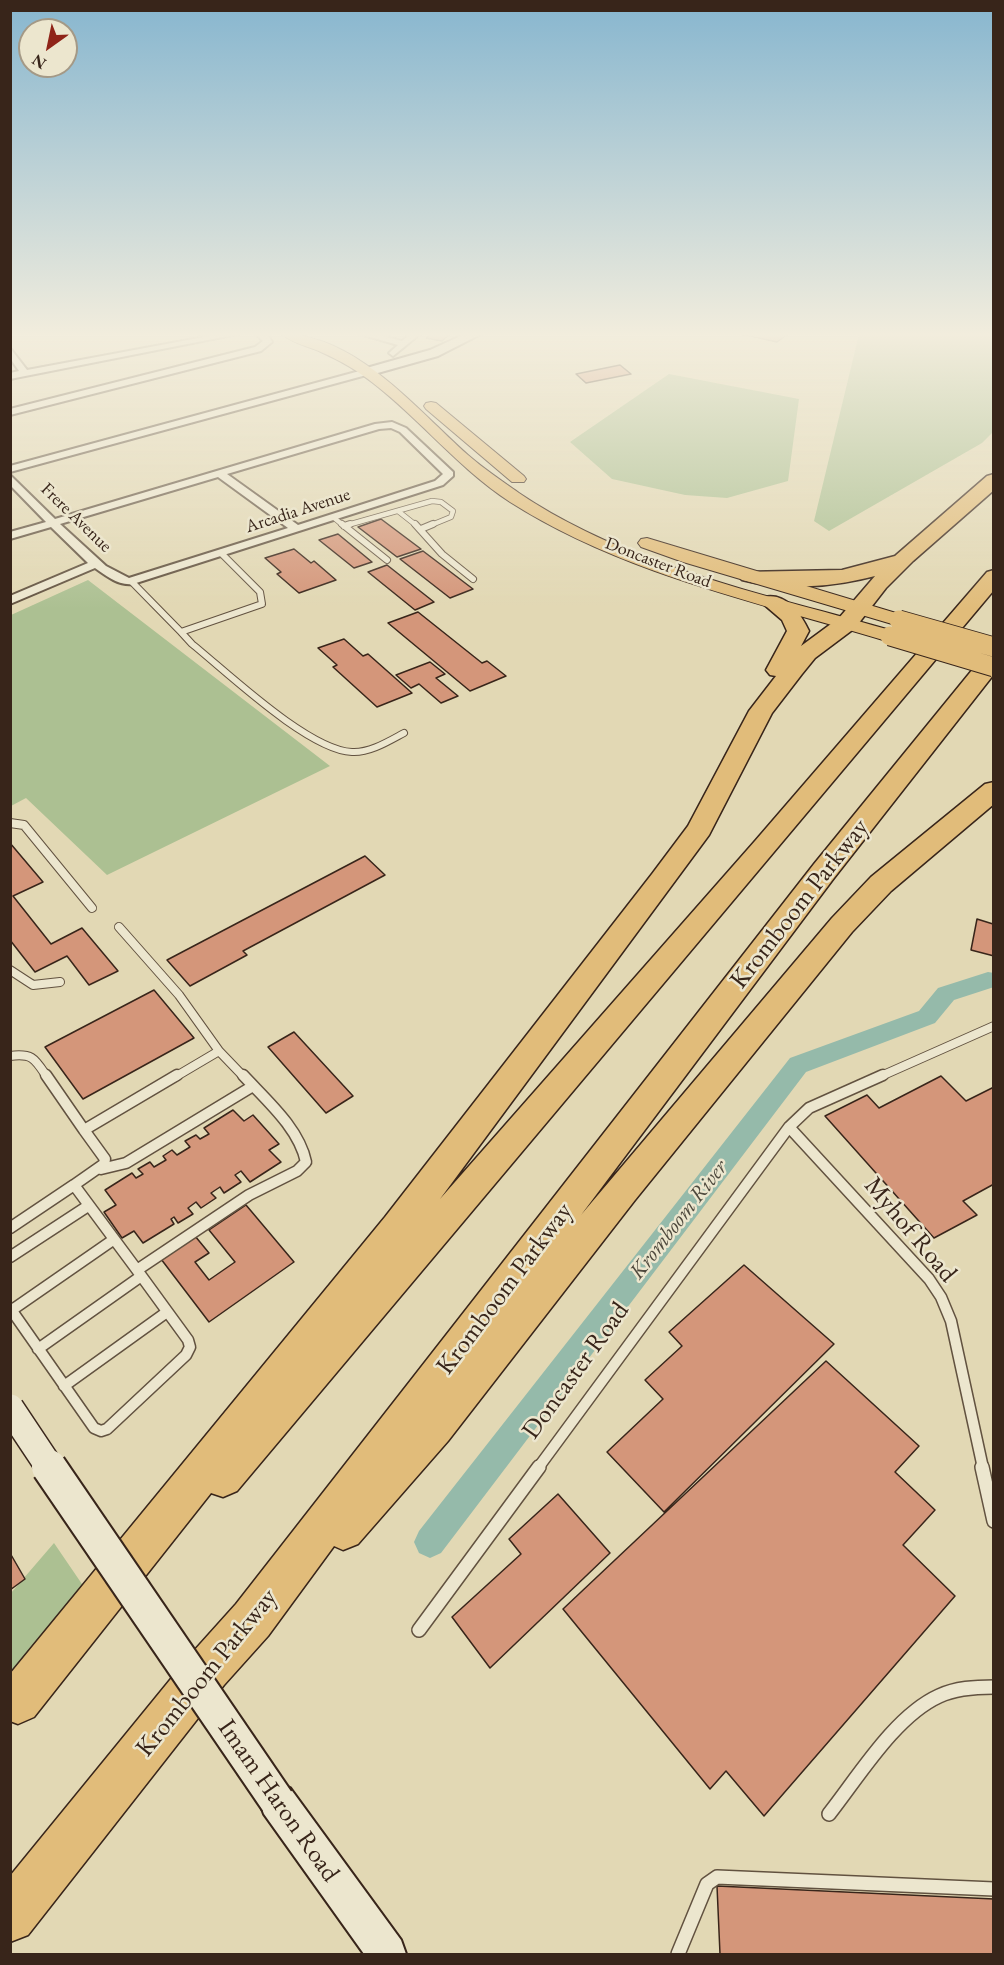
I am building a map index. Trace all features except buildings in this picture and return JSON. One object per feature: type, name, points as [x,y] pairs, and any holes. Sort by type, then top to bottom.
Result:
[{"type":"highway","points":[[761,711],[807,653],[853,615],[906,557],[993,480]]},
{"type":"highway","points":[[749,576],[835,579],[872,571],[906,557]]},
{"type":"highway","points":[[14,1705],[113,1604],[765,847],[993,576]]},
{"type":"highway","points":[[14,1705],[398,1228],[700,829],[761,711],[798,631],[792,616],[772,602]]},
{"type":"highway","name":"Kromboom Parkway","points":[[10,1917],[208,1669],[252,1620],[824,871],[993,658]]},
{"type":"highway","points":[[252,1620],[356,1516],[434,1427],[622,1190],[842,925],[881,884],[993,790]]},
{"type":"main road","name":"Doncaster Road","points":[[428,426],[466,462],[537,510],[620,551],[677,573],[772,602],[853,615]]},
{"type":"main road","points":[[453,426],[532,488]]},
{"type":"main road","name":"Doncaster Road","points":[[627,535],[894,628],[993,668]]},
{"type":"main road","name":"Doncaster Road","points":[[894,628],[993,646]]},
{"type":"street","points":[[10,469],[163,426]]},
{"type":"street","name":"Arcadia Avenue","points":[[120,580],[132,582],[297,529],[444,480],[448,472],[401,428],[378,426],[220,474]]},
{"type":"street","points":[[10,536],[220,474],[297,529]]},
{"type":"street","name":"Frere Avenue","points":[[10,478],[97,563],[120,580]]},
{"type":"street","points":[[10,601],[97,563]]},
{"type":"street","name":"Imam Haron Road","points":[[10,1408],[277,1801],[387,1954]]},
{"type":"lane","points":[[344,526],[436,501],[453,511],[451,517],[421,529]]},
{"type":"lane","points":[[398,511],[421,529],[442,554],[473,579]]},
{"type":"lane","points":[[333,517],[387,560]]},
{"type":"lane","points":[[181,632],[263,603],[260,592],[221,554]]},
{"type":"lane","points":[[132,582],[192,644],[273,709],[328,747],[344,751],[362,751],[379,746],[404,733]]},
{"type":"lane","points":[[10,823],[24,825],[92,908]]},
{"type":"lane","points":[[38,1348],[249,1195],[304,1166],[307,1158],[303,1147],[219,1051],[179,995],[119,927]]},
{"type":"lane","points":[[10,970],[32,986],[41,987],[60,982]]},
{"type":"lane","name":"Doncaster Road","points":[[418,1630],[789,1127],[809,1108],[993,1026]]},
{"type":"lane","points":[[84,1130],[219,1051]]},
{"type":"lane","points":[[10,1056],[24,1054],[35,1059],[105,1159],[101,1168]]},
{"type":"lane","points":[[10,1228],[101,1168],[126,1163],[252,1086]]},
{"type":"lane","name":"Myhof Road","points":[[789,1127],[928,1279],[940,1297],[951,1321],[993,1521]]},
{"type":"lane","points":[[74,1185],[188,1340],[190,1350],[107,1429],[101,1431],[94,1428],[11,1309],[113,1240]]},
{"type":"lane","points":[[10,1257],[88,1206]]},
{"type":"lane","points":[[64,1386],[167,1312]]},
{"type":"lane","points":[[829,1814],[903,1723],[929,1700],[948,1692],[970,1687],[993,1687]]},
{"type":"lane","points":[[678,1954],[707,1884],[717,1877],[993,1889]]},
{"type":"green space","points":[[594,426],[795,426],[788,481],[727,498],[685,495],[612,479],[570,442]]},
{"type":"green space","points":[[837,426],[993,426],[993,432],[982,443],[829,531],[814,521]]},
{"type":"green space","points":[[88,580],[330,766],[107,875],[26,798],[11,806],[11,615]]},
{"type":"green space","points":[[54,1543],[84,1587],[11,1671],[11,1593]]},
{"type":"waterway","name":"Kromboom River","points":[[430,1542],[798,1065],[927,1017],[946,994],[988,980]]}]
